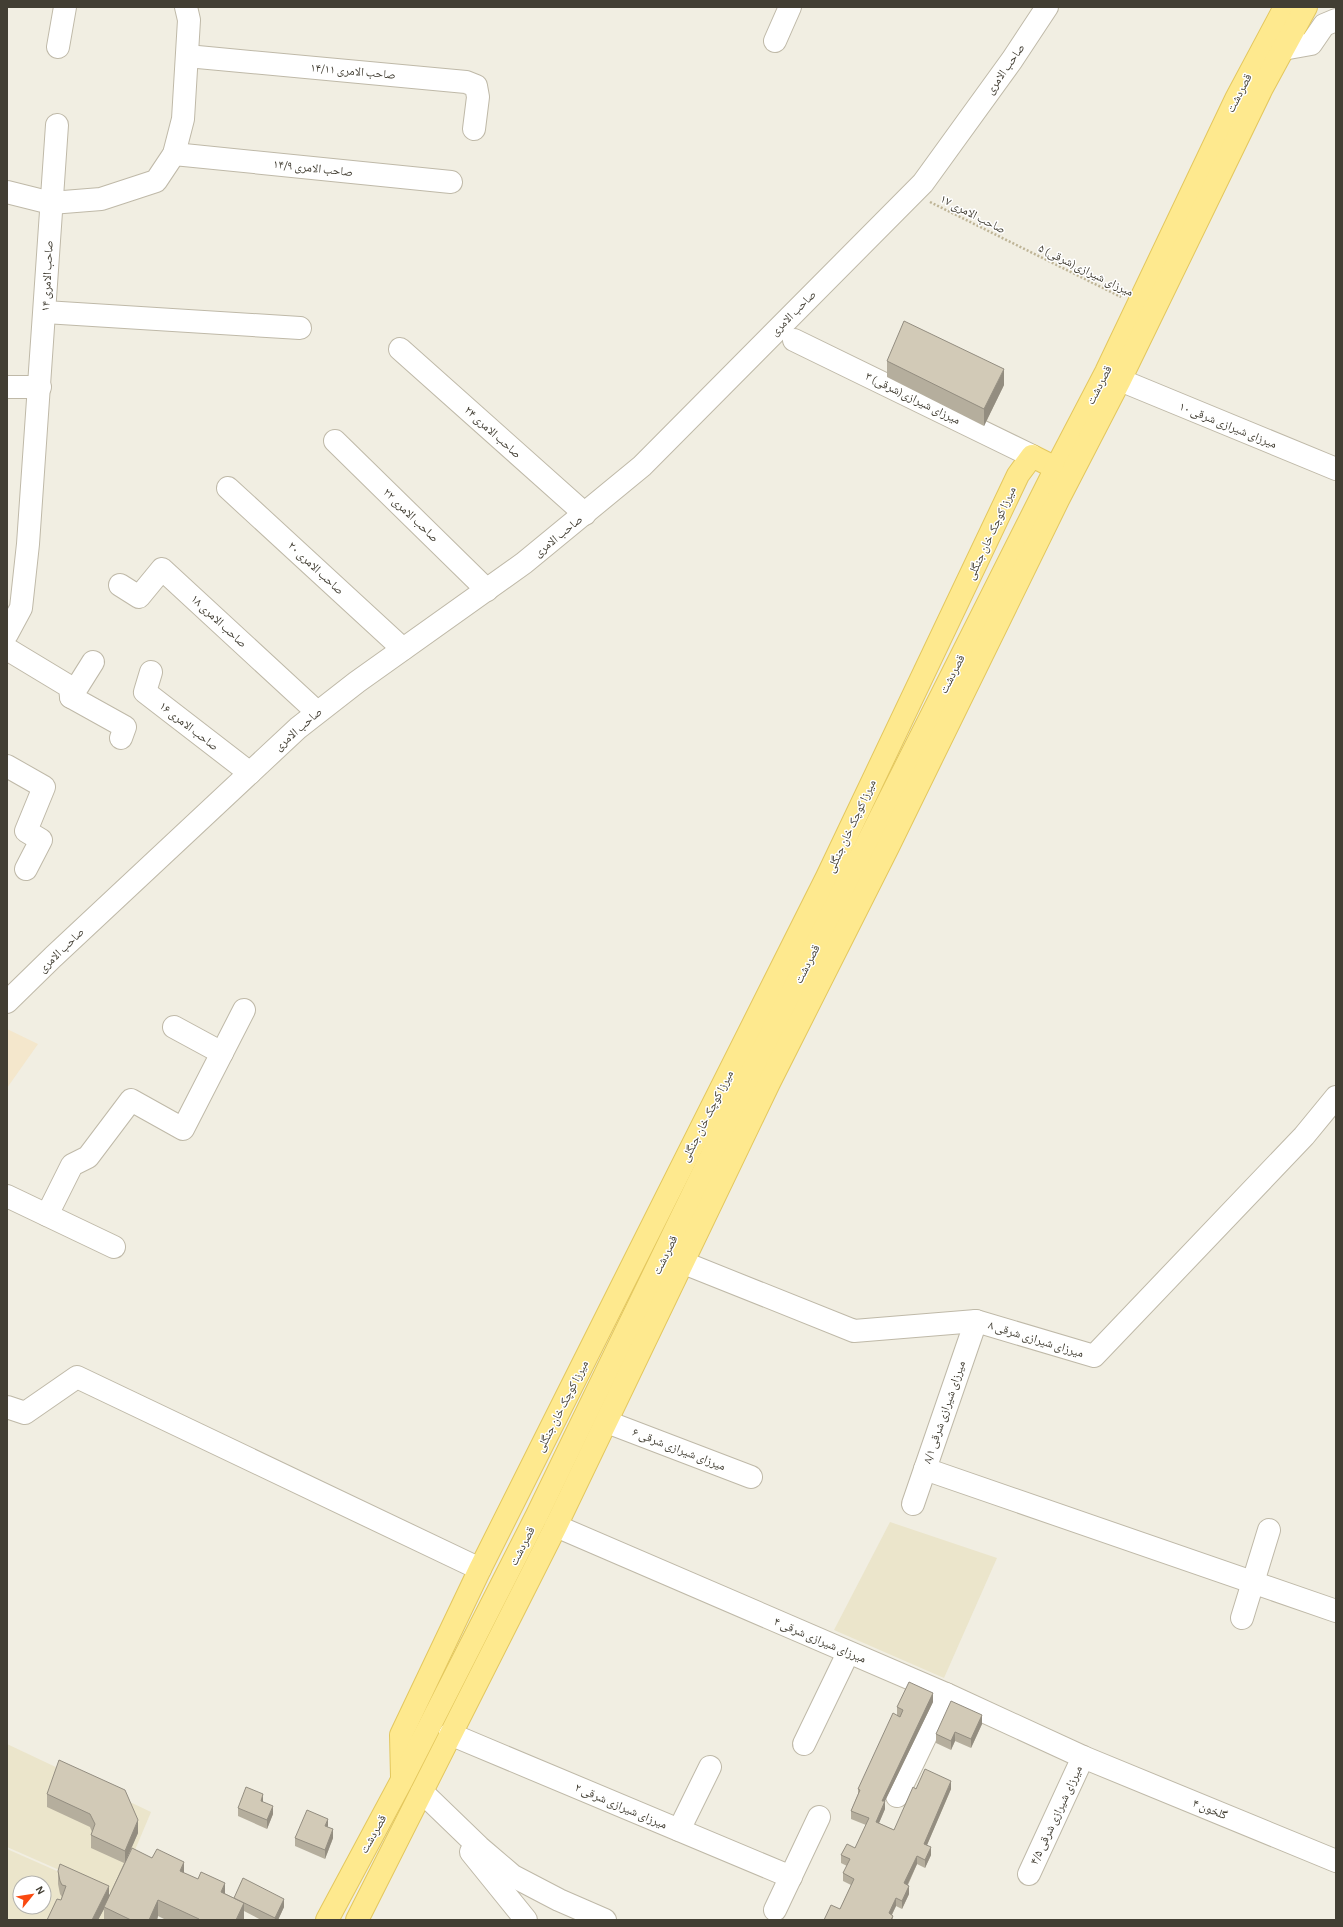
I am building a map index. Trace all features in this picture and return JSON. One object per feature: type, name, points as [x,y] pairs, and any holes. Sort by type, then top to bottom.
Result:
[{"type":"main road","name":"قصردشت","points":[[361,1916],[450,1734],[556,1526],[598,1417],[742,1070],[1106,372],[1236,99],[1285,7]]},
{"type":"main road","name":"قصردشت","points":[[327,1920],[432,1724],[537,1516],[598,1417],[684,1263],[770,1083],[888,847],[1058,500],[1120,380],[1283,49],[1306,7]]},
{"type":"main road","points":[[1032,456],[1056,468]]},
{"type":"main road","name":"میرزا کوچک خان جنگلی","points":[[402,1780],[402,1736],[480,1569],[742,1070],[827,877],[1018,475],[1032,456]]},
{"type":"main road","points":[[537,1516],[556,1526]]},
{"type":"main road","points":[[432,1724],[450,1734]]},
{"type":"main road","points":[[402,1780],[422,1792]]},
{"type":"street","points":[[58,47],[65,7]]},
{"type":"street","points":[[7,192],[51,203],[101,199],[156,181],[174,154],[184,120],[189,20],[186,7]]},
{"type":"street","points":[[775,41],[790,7]]},
{"type":"street","name":"صاحب الامری","points":[[7,1002],[53,957],[317,712],[524,563],[642,466],[923,183],[1012,60],[1047,7]]},
{"type":"street","points":[[1322,7],[1336,14]]},
{"type":"street","points":[[1283,49],[1311,44],[1324,25],[1336,20]]},
{"type":"street","name":"۱۴/۱۱ صاحب الامری","points":[[187,56],[466,82],[476,86],[478,97],[474,129]]},
{"type":"street","name":"۱۴ صاحب الامری","points":[[7,634],[21,608],[28,544],[57,125]]},
{"type":"street","name":"۱۴/۹ صاحب الامری","points":[[174,154],[451,182]]},
{"type":"street","points":[[45,312],[300,328]]},
{"type":"street","name":"۳ میرزای شیرازی(شرقی)","points":[[794,340],[1032,456]]},
{"type":"street","name":"۲۴ صاحب الامری","points":[[400,349],[585,514]]},
{"type":"street","name":"۱۰ میرزای شیرازی شرقی","points":[[1120,380],[1336,469]]},
{"type":"street","points":[[7,387],[40,387]]},
{"type":"street","name":"۲۲ صاحب الامری","points":[[335,440],[487,590]]},
{"type":"street","name":"۲۰ صاحب الامری","points":[[228,488],[403,649]]},
{"type":"street","name":"۱۸ صاحب الامری","points":[[120,585],[139,597],[162,568],[317,712]]},
{"type":"street","points":[[7,649],[70,687],[71,697]]},
{"type":"street","points":[[71,697],[93,662]]},
{"type":"street","name":"۱۶ صاحب الامری","points":[[151,672],[145,692],[250,773]]},
{"type":"street","points":[[71,697],[125,727],[121,738]]},
{"type":"street","points":[[7,766],[44,787],[26,831],[41,840],[26,869]]},
{"type":"street","points":[[47,1215],[72,1165],[88,1157],[131,1100],[183,1129],[244,1010]]},
{"type":"street","points":[[174,1027],[222,1053]]},
{"type":"street","name":"۸ میرزای شیرازی شرقی","points":[[684,1263],[854,1330],[976,1321],[1094,1356],[1304,1136],[1336,1097]]},
{"type":"street","points":[[10,1204],[47,1215],[114,1247]]},
{"type":"street","name":"۸/۱ میرزای شیرازی شرقی","points":[[913,1504],[976,1321]]},
{"type":"street","points":[[7,1407],[25,1413],[77,1377],[480,1569]]},
{"type":"street","name":"۶ میرزای شیرازی شرقی","points":[[598,1417],[751,1477]]},
{"type":"street","points":[[924,1469],[1336,1610]]},
{"type":"street","name":"۴ میرزای شیرازی شرقی","points":[[556,1526],[946,1694],[1083,1757]]},
{"type":"street","points":[[1242,1618],[1269,1530]]},
{"type":"street","points":[[804,1744],[848,1653]]},
{"type":"street","points":[[897,1796],[946,1694]]},
{"type":"street","name":"۲ میرزای شیرازی شرقی","points":[[450,1734],[791,1877]]},
{"type":"street","name":"۴ گلخون","points":[[1083,1757],[1336,1861]]},
{"type":"street","name":"۴/۵ میرزای شیرازی شرقی","points":[[1029,1874],[1083,1757]]},
{"type":"street","points":[[679,1830],[710,1767]]},
{"type":"street","points":[[422,1792],[526,1920]]},
{"type":"street","points":[[422,1792],[479,1847],[513,1876],[559,1900],[605,1920]]},
{"type":"street","points":[[775,1910],[819,1817]]},
{"type":"path","name":"۱۷ صاحب الامری","points":[[912,193],[1026,250]]},
{"type":"path","name":"۵ میرزای شیرازی(شرقی)","points":[[1026,250],[1137,305]]},
{"type":"shaded area","points":[[7,1029],[38,1044],[7,1088]]},
{"type":"shaded area","points":[[890,1522],[997,1558],[944,1678],[834,1630]]},
{"type":"shaded area","points":[[7,1744],[151,1812],[116,1895],[7,1847]]},
{"type":"shaded area","points":[[7,1849],[116,1897],[106,1920],[7,1920]]},
{"type":"building","points":[[904,321],[1004,369],[984,409],[887,361]]},
{"type":"building","points":[[909,1682],[933,1693],[882,1801],[885,1801],[876,1822],[894,1830],[913,1787],[916,1789],[925,1769],[951,1781],[924,1844],[931,1847],[925,1860],[917,1856],[904,1883],[909,1886],[902,1901],[896,1898],[889,1913],[893,1916],[891,1920],[824,1920],[831,1905],[840,1909],[854,1879],[843,1873],[850,1859],[841,1855],[847,1844],[855,1848],[869,1818],[851,1811],[860,1790],[858,1789],[893,1713],[900,1717],[903,1710],[897,1707]]},
{"type":"building","points":[[951,1701],[982,1715],[971,1739],[955,1732],[951,1741],[936,1734]]},
{"type":"building","points":[[59,1760],[125,1790],[138,1820],[125,1851],[91,1835],[95,1824],[90,1814],[47,1794]]},
{"type":"building","points":[[246,1787],[263,1794],[261,1801],[273,1806],[267,1820],[238,1808]]},
{"type":"building","points":[[307,1810],[328,1819],[325,1826],[333,1829],[325,1850],[295,1838]]},
{"type":"building","points":[[132,1848],[152,1858],[157,1849],[184,1862],[180,1871],[198,1879],[201,1872],[225,1883],[221,1892],[244,1903],[236,1920],[199,1920],[158,1900],[149,1920],[131,1920],[104,1907]]},
{"type":"building","points":[[60,1864],[109,1886],[92,1920],[47,1920],[49,1915],[52,1915],[52,1910],[57,1899],[61,1900],[66,1886],[62,1885],[58,1871]]},
{"type":"building","points":[[243,1878],[284,1899],[275,1918],[234,1898]]}]
